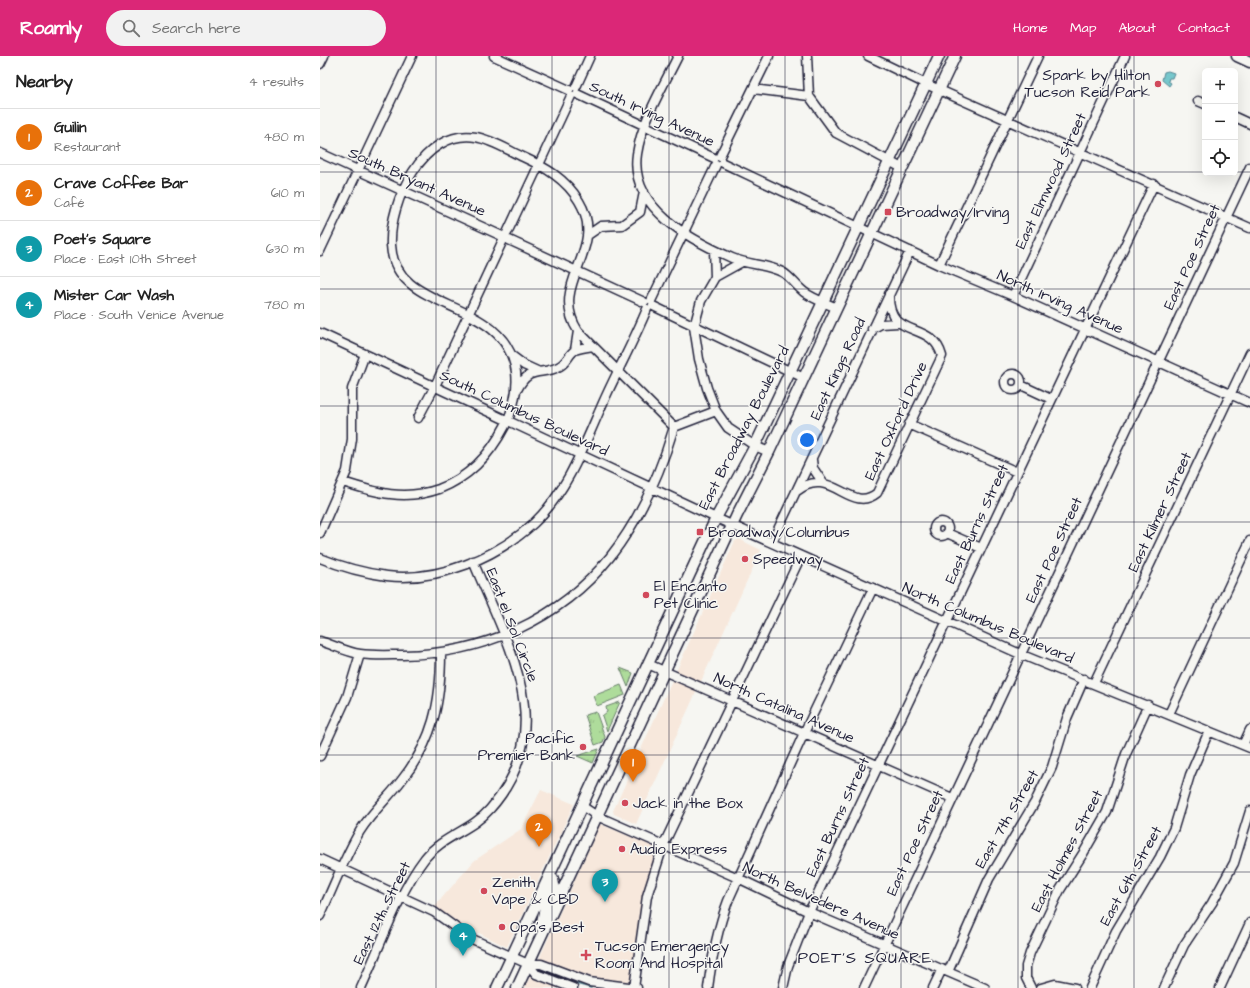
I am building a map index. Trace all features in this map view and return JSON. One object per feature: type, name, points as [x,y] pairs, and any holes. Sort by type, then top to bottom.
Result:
[{"type":"main road","name":"East Broadway Boulevard","points":[[497,988],[716,518],[755,446],[939,56]]},
{"type":"main road","name":"East Broadway Boulevard","points":[[517,988],[733,525],[769,452],[955,56]]},
{"type":"main road","points":[[1237,56],[1250,62]]},
{"type":"main road","points":[[539,941],[545,907],[554,885],[553,879],[549,876]]},
{"type":"street","points":[[320,64],[324,56]]},
{"type":"street","points":[[320,251],[412,56]]},
{"type":"street","points":[[418,418],[435,386],[590,56]]},
{"type":"street","points":[[678,56],[645,126],[637,155],[640,182],[644,192],[656,210],[683,232],[714,250],[742,262],[755,264],[782,272],[805,293],[837,308]]},
{"type":"street","points":[[320,558],[340,566],[388,576],[416,576],[444,572],[498,550],[534,522],[565,482],[683,232],[769,56]]},
{"type":"street","points":[[807,56],[809,96],[836,133],[902,168]]},
{"type":"street","points":[[868,56],[926,84],[1009,119],[1250,228]]},
{"type":"street","points":[[939,265],[1038,56]]},
{"type":"street","name":"East Elmwood Street","points":[[1013,296],[1125,56]]},
{"type":"street","name":"South Irving Avenue","points":[[499,57],[719,160],[858,228]]},
{"type":"street","points":[[753,89],[809,96]]},
{"type":"street","points":[[1238,118],[1250,124]]},
{"type":"street","points":[[537,371],[524,365],[512,356],[491,327],[469,314],[421,292],[408,281],[399,270],[392,254],[391,238],[393,218],[403,190],[420,162],[441,142],[459,138],[475,137],[539,164],[560,178],[571,189],[587,216],[601,226]]},
{"type":"street","name":"South Bryant Avenue","points":[[320,153],[505,237],[804,378]]},
{"type":"street","name":"East Poe Street","points":[[864,988],[883,944],[1250,167]]},
{"type":"street","name":"East Burns Street","points":[[783,988],[788,966],[809,912],[1154,184]]},
{"type":"street","points":[[640,212],[644,192]]},
{"type":"street","points":[[588,235],[601,226],[622,225],[640,212],[656,210]]},
{"type":"street","points":[[587,216],[588,235],[584,254],[568,294],[570,317],[578,331],[674,427]]},
{"type":"street","name":"North Irving Avenue","points":[[858,228],[939,265],[1085,328],[1250,403]]},
{"type":"street","points":[[714,250],[715,278]]},
{"type":"street","name":"East Kings Road","points":[[772,542],[910,251]]},
{"type":"street","points":[[742,262],[715,278],[701,301],[694,326],[699,359],[707,388],[716,411],[728,428],[755,446],[769,452]]},
{"type":"street","points":[[889,294],[889,310],[898,323]]},
{"type":"street","points":[[872,329],[881,324],[898,323]]},
{"type":"street","name":"East Oxford Drive","points":[[823,483],[861,499],[870,498],[877,493],[942,356],[939,346],[932,338],[898,323]]},
{"type":"street","points":[[515,392],[525,378],[537,371],[559,367],[566,361],[575,350],[578,331]]},
{"type":"street","name":"South Columbus Boulevard","points":[[320,333],[716,518]]},
{"type":"street","points":[[575,350],[593,346]]},
{"type":"street","name":"East Kilmer Street","points":[[1094,683],[1250,353]]},
{"type":"street","points":[[320,533],[343,482],[351,451],[352,389],[365,354]]},
{"type":"street","points":[[343,482],[372,492],[396,496],[420,494],[440,488],[463,477],[481,463],[495,444],[507,420],[517,381],[512,356]]},
{"type":"street","points":[[1020,385],[1051,399]]},
{"type":"street","points":[[674,427],[716,411]]},
{"type":"street","points":[[909,424],[1017,472]]},
{"type":"street","points":[[320,641],[360,654],[412,655],[441,653],[481,644],[504,636],[536,620],[559,605],[594,574],[609,558],[627,534],[652,488],[666,456],[674,427]]},
{"type":"street","points":[[812,460],[813,468],[823,483]]},
{"type":"street","points":[[797,491],[808,483],[823,483]]},
{"type":"street","name":"North Columbus Boulevard","points":[[716,518],[1020,654],[1247,746]]},
{"type":"street","points":[[947,533],[981,548]]},
{"type":"street","points":[[1169,714],[1250,542]]},
{"type":"street","points":[[320,858],[434,912],[470,938],[528,964],[541,964],[589,982],[635,988],[647,896],[663,846],[801,556]]},
{"type":"street","name":"East el Sol Circle","points":[[473,561],[522,683],[525,706],[526,728],[522,751],[514,775],[489,810]]},
{"type":"street","points":[[708,988],[713,949],[719,924],[738,878],[804,733],[873,588]]},
{"type":"street","points":[[320,916],[341,868],[360,831],[373,813],[401,781],[424,743],[436,712],[439,697],[441,653]]},
{"type":"street","points":[[320,756],[347,697],[360,654]]},
{"type":"street","name":"North Catalina Avenue","points":[[648,664],[952,798]]},
{"type":"street","name":"East 7th Street","points":[[933,988],[945,970],[989,879],[1036,802],[1052,767],[1067,718],[1084,679]]},
{"type":"street","name":"East Holmes Street","points":[[1031,988],[1026,978],[1026,966],[1030,953],[1060,890],[1107,812],[1126,754],[1148,705]]},
{"type":"street","points":[[1247,746],[1250,730]]},
{"type":"street","name":"East 6th Street","points":[[1090,988],[1116,931],[1163,851],[1174,828],[1190,775],[1209,731]]},
{"type":"street","name":"North Belvedere Avenue","points":[[582,806],[597,816],[738,878],[809,912],[985,988]]},
{"type":"street","name":"East 12th Street","points":[[361,988],[402,897],[426,856],[440,844],[474,823],[489,810]]},
{"type":"street","points":[[1164,988],[1184,945],[1212,903],[1234,863],[1250,811]]},
{"type":"street","points":[[1220,988],[1250,923]]},
{"type":"street","points":[[528,964],[536,974],[573,988]]},
{"type":"street","points":[[1041,988],[1055,984],[1075,988]]},
{"type":"shaded area","points":[[739,539],[761,550],[636,824],[614,814],[613,811],[735,541]]},
{"type":"shaded area","points":[[541,790],[574,804],[507,947],[461,924],[434,907],[474,861],[521,829]]},
{"type":"shaded area","points":[[600,824],[660,849],[632,984],[626,985],[583,977],[539,959]]},
{"type":"shaded area","points":[[533,970],[571,988],[525,988]]},
{"type":"green space","points":[[620,668],[633,673],[628,687]]},
{"type":"green space","points":[[621,685],[625,695],[597,706],[593,696]]},
{"type":"green space","points":[[620,702],[607,731],[602,716],[607,712],[606,707]]},
{"type":"green space","points":[[596,712],[605,737],[603,742],[595,745],[585,715]]},
{"type":"green space","points":[[599,749],[593,763],[577,756]]},
{"type":"water","points":[[1168,71],[1174,73],[1172,78],[1169,78],[1168,81],[1171,83],[1169,86],[1162,80],[1164,72]]},
{"type":"waterway","points":[[542,970],[569,982],[591,988]]},
{"type":"place","name":"Spark by Hilton Tucson Reid Park","points":[[1158,84]]},
{"type":"place","name":"Broadway/Irving","points":[[888,212]]},
{"type":"place","name":"Broadway/Columbus","points":[[700,532]]},
{"type":"place","name":"Speedway","points":[[745,559]]},
{"type":"place","name":"El Encanto Pet Clinic","points":[[646,595]]},
{"type":"place","name":"Pacific Premier Bank","points":[[583,747]]},
{"type":"place","name":"Guilin","points":[[633,782]]},
{"type":"place","name":"Jack in the Box","points":[[625,803]]},
{"type":"place","name":"Crave Coffee Bar","points":[[539,847]]},
{"type":"place","name":"Audio Express","points":[[622,849]]},
{"type":"place","name":"Zenith Vape & CBD","points":[[484,891]]},
{"type":"place","name":"Poet's Square","points":[[605,902]]},
{"type":"place","name":"Opa's Best","points":[[502,927]]},
{"type":"place","name":"Tucson Emergency Room And Hospital","points":[[586,955]]},
{"type":"place","name":"Mister Car Wash","points":[[463,956]]},
{"type":"district","name":"POET'S SQUARE","points":[[865,958]]}]
